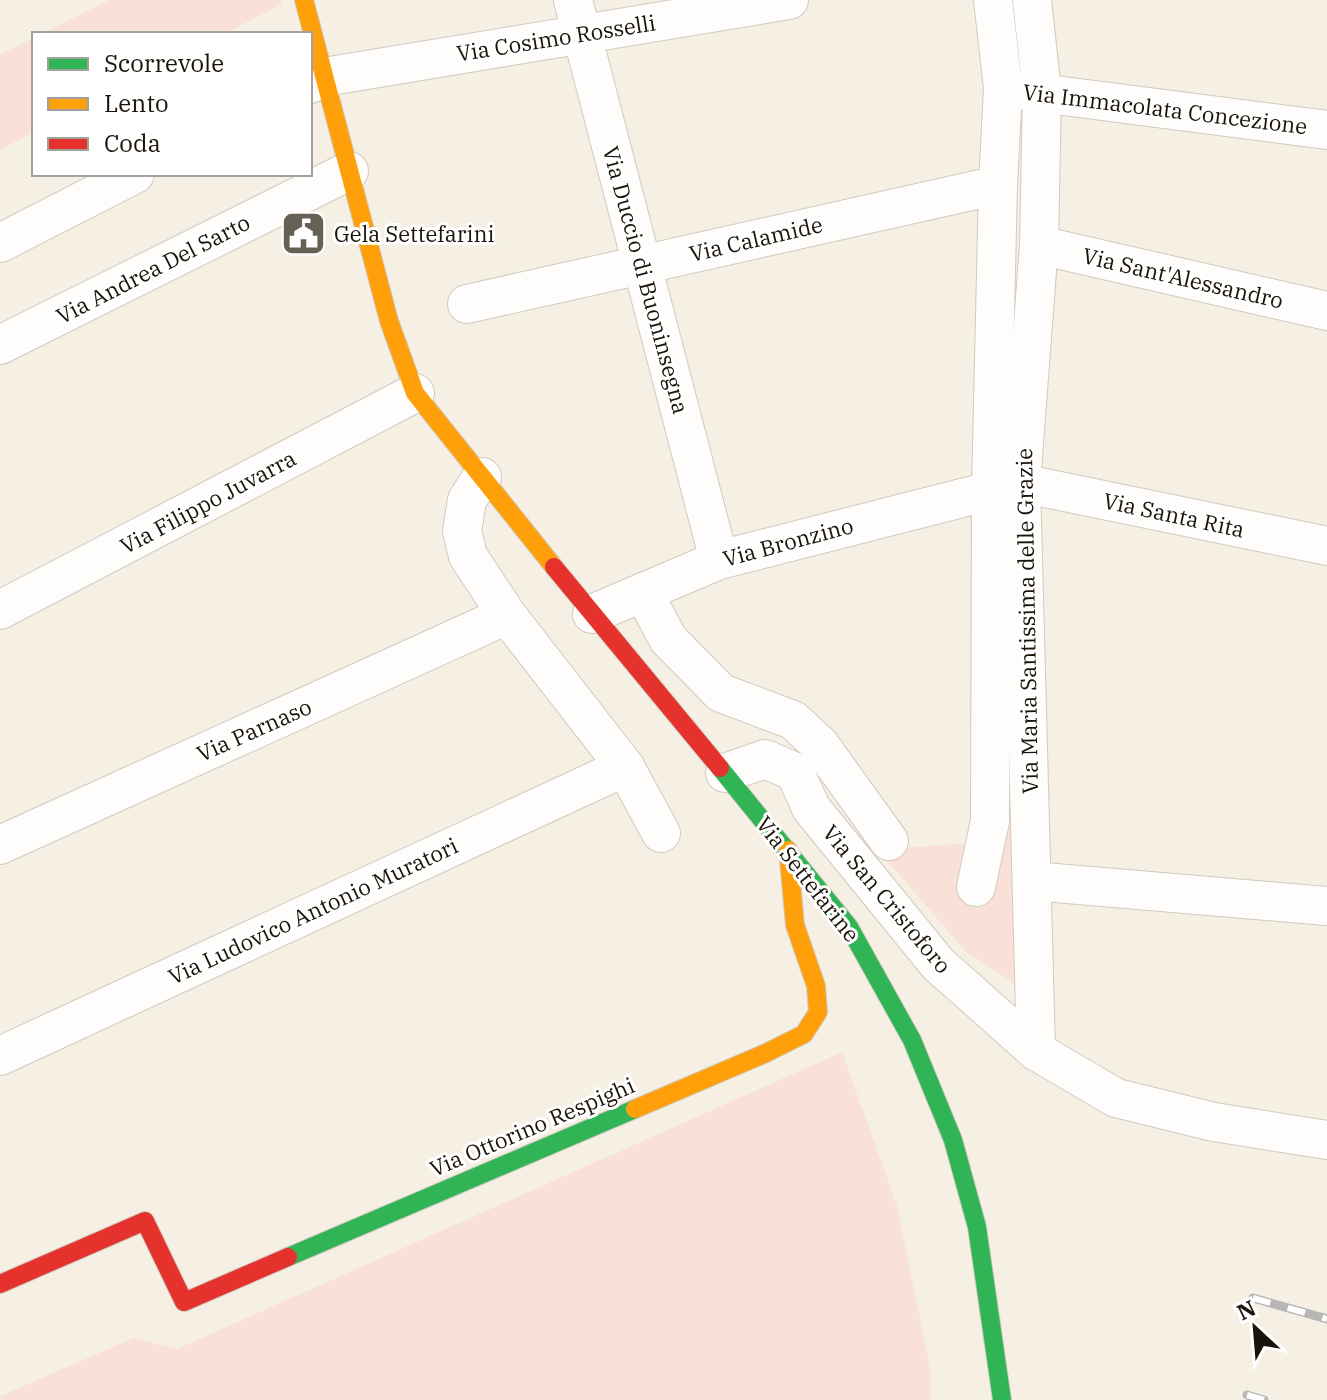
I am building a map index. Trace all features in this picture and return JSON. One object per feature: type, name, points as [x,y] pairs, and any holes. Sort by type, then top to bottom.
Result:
[{"type":"street","name":"Via Settefarine","points":[[304,0],[309,32]]},
{"type":"street","name":"Via Cosimo Rosselli","points":[[317,81],[577,17],[789,0]]},
{"type":"street","name":"Via Maria Santissima delle Grazie","points":[[993,0],[1003,88],[998,185],[1006,486],[1032,881],[1036,1051]]},
{"type":"street","name":"Via Maria Santissima delle Grazie","points":[[1006,486],[1039,245],[1042,92],[1032,0]]},
{"type":"street","name":"Via Duccio di Buoninsegna","points":[[577,17],[719,560]]},
{"type":"street","name":"Via Settefarine","points":[[312,50],[317,81],[349,171],[389,321],[415,393],[849,927],[912,1040],[953,1140],[977,1227],[1002,1400]]},
{"type":"street","name":"Via Immacolata Concezione","points":[[1003,88],[1327,130]]},
{"type":"street","name":"Via Andrea Del Sarto","points":[[0,345],[349,171]]},
{"type":"street","points":[[0,243],[131,176]]},
{"type":"street","name":"Via Calamide","points":[[467,304],[998,185]]},
{"type":"street","name":"Via Sant'Alessandro","points":[[1039,245],[1327,311]]},
{"type":"street","name":"Via Filippo Juvarra","points":[[0,610],[415,393]]},
{"type":"street","points":[[482,477],[467,500],[462,531],[468,556],[507,615],[625,767],[661,833]]},
{"type":"street","points":[[976,887],[990,821],[1006,486]]},
{"type":"street","name":"Via Santa Rita","points":[[1006,486],[1327,546]]},
{"type":"street","name":"Via Bronzino","points":[[592,614],[719,560],[1006,486]]},
{"type":"street","points":[[643,592],[668,639],[721,693],[793,720],[820,745],[889,841]]},
{"type":"street","name":"Via Parnaso","points":[[0,845],[507,615]]},
{"type":"street","name":"Via San Cristoforo","points":[[725,773],[765,759],[795,772],[811,808],[938,964],[1036,1051],[1116,1098],[1214,1122],[1327,1140]]},
{"type":"street","name":"Via Ludovico Antonio Muratori","points":[[0,1056],[625,767]]},
{"type":"street","name":"Via Ottorino Respighi","points":[[0,1284],[145,1221],[184,1302],[804,1034],[818,1012],[816,986],[795,925],[788,850]]},
{"type":"street","points":[[1032,881],[1327,906]]},
{"type":"shaded area","points":[[109,0],[281,0],[282,4],[228,32],[46,32]]},
{"type":"shaded area","points":[[32,39],[32,133],[0,150],[0,55]]},
{"type":"shaded area","points":[[998,507],[1020,987],[966,952],[878,850],[998,841]]},
{"type":"shaded area","points":[[842,1052],[897,1205],[930,1367],[930,1400],[0,1400],[0,1396],[134,1338],[177,1349]]},
{"type":"railway","points":[[1253,1298],[1327,1319]]},
{"type":"railway","points":[[1247,1395],[1264,1400]]},
{"type":"traffic: fast","points":[[720,768],[849,927],[912,1040],[953,1140],[977,1227],[1002,1400]]},
{"type":"traffic: fast","points":[[288,1257],[635,1109]]},
{"type":"traffic: slow","points":[[304,0],[389,321],[415,393],[554,567]]},
{"type":"traffic: slow","points":[[635,1109],[804,1034],[818,1012],[816,986],[795,925],[788,850]]},
{"type":"traffic: jam","points":[[554,567],[720,768]]},
{"type":"traffic: jam","points":[[0,1284],[145,1221],[184,1302],[288,1257]]},
{"type":"place","name":"Gela Settefarini","points":[[303,234]]}]
